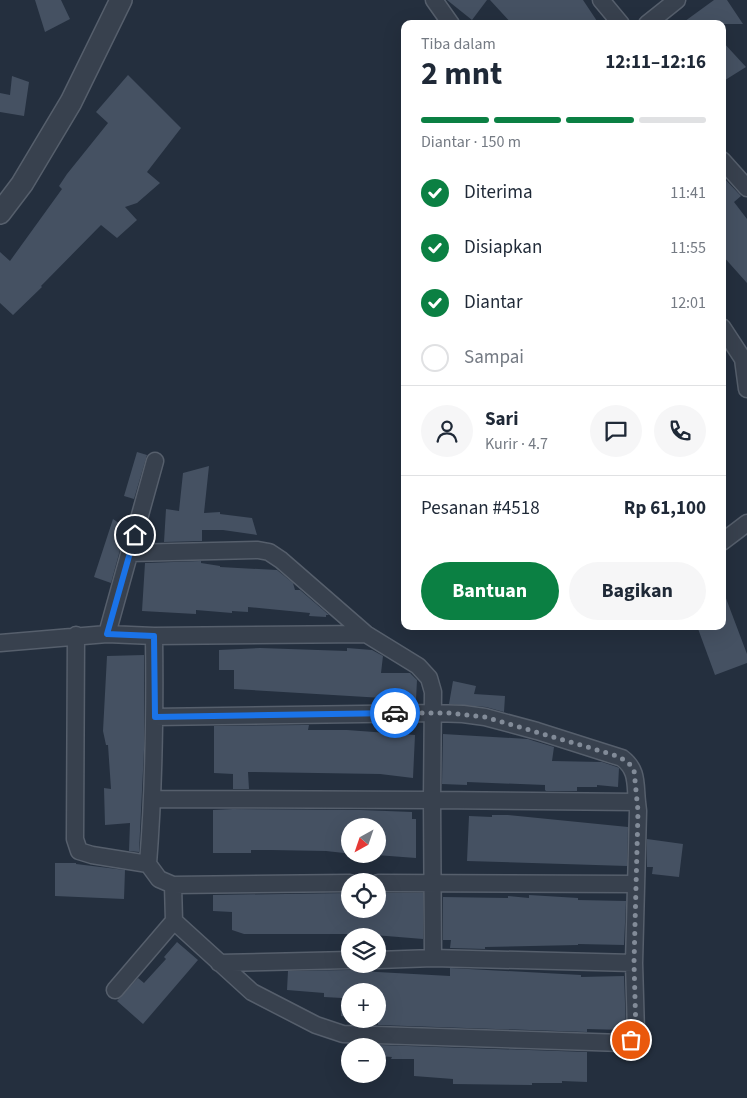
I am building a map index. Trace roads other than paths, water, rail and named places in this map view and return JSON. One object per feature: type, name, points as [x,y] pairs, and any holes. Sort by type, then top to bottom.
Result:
[{"type":"street","points":[[0,213],[22,184],[72,102],[122,0]]},
{"type":"street","points":[[434,0],[447,20]]},
{"type":"street","points":[[601,0],[618,20]]},
{"type":"street","points":[[652,20],[677,0]]},
{"type":"street","points":[[726,164],[747,188]]},
{"type":"street","points":[[726,334],[743,359],[747,389]]},
{"type":"street","points":[[107,634],[155,461]]},
{"type":"street","points":[[726,539],[747,523]]},
{"type":"street","points":[[130,553],[258,550],[269,552],[281,560],[366,634],[418,666],[428,678],[433,692],[433,958]]},
{"type":"street","points":[[0,643],[107,634],[154,636],[366,634]]},
{"type":"street","points":[[76,636],[75,839],[79,851],[148,864]]},
{"type":"street","points":[[154,636],[153,799],[148,864],[159,879],[173,885],[341,883]]},
{"type":"street","points":[[155,717],[433,713],[485,717],[622,758],[634,770],[637,802],[634,963],[636,1033],[631,1040],[623,1043],[343,1034],[316,1025],[252,992],[174,921]]},
{"type":"street","points":[[153,799],[637,802]]},
{"type":"street","points":[[386,883],[636,884]]},
{"type":"street","points":[[115,990],[174,921],[173,885]]},
{"type":"street","points":[[386,960],[433,958],[634,963]]},
{"type":"street","points":[[219,963],[341,960]]}]
